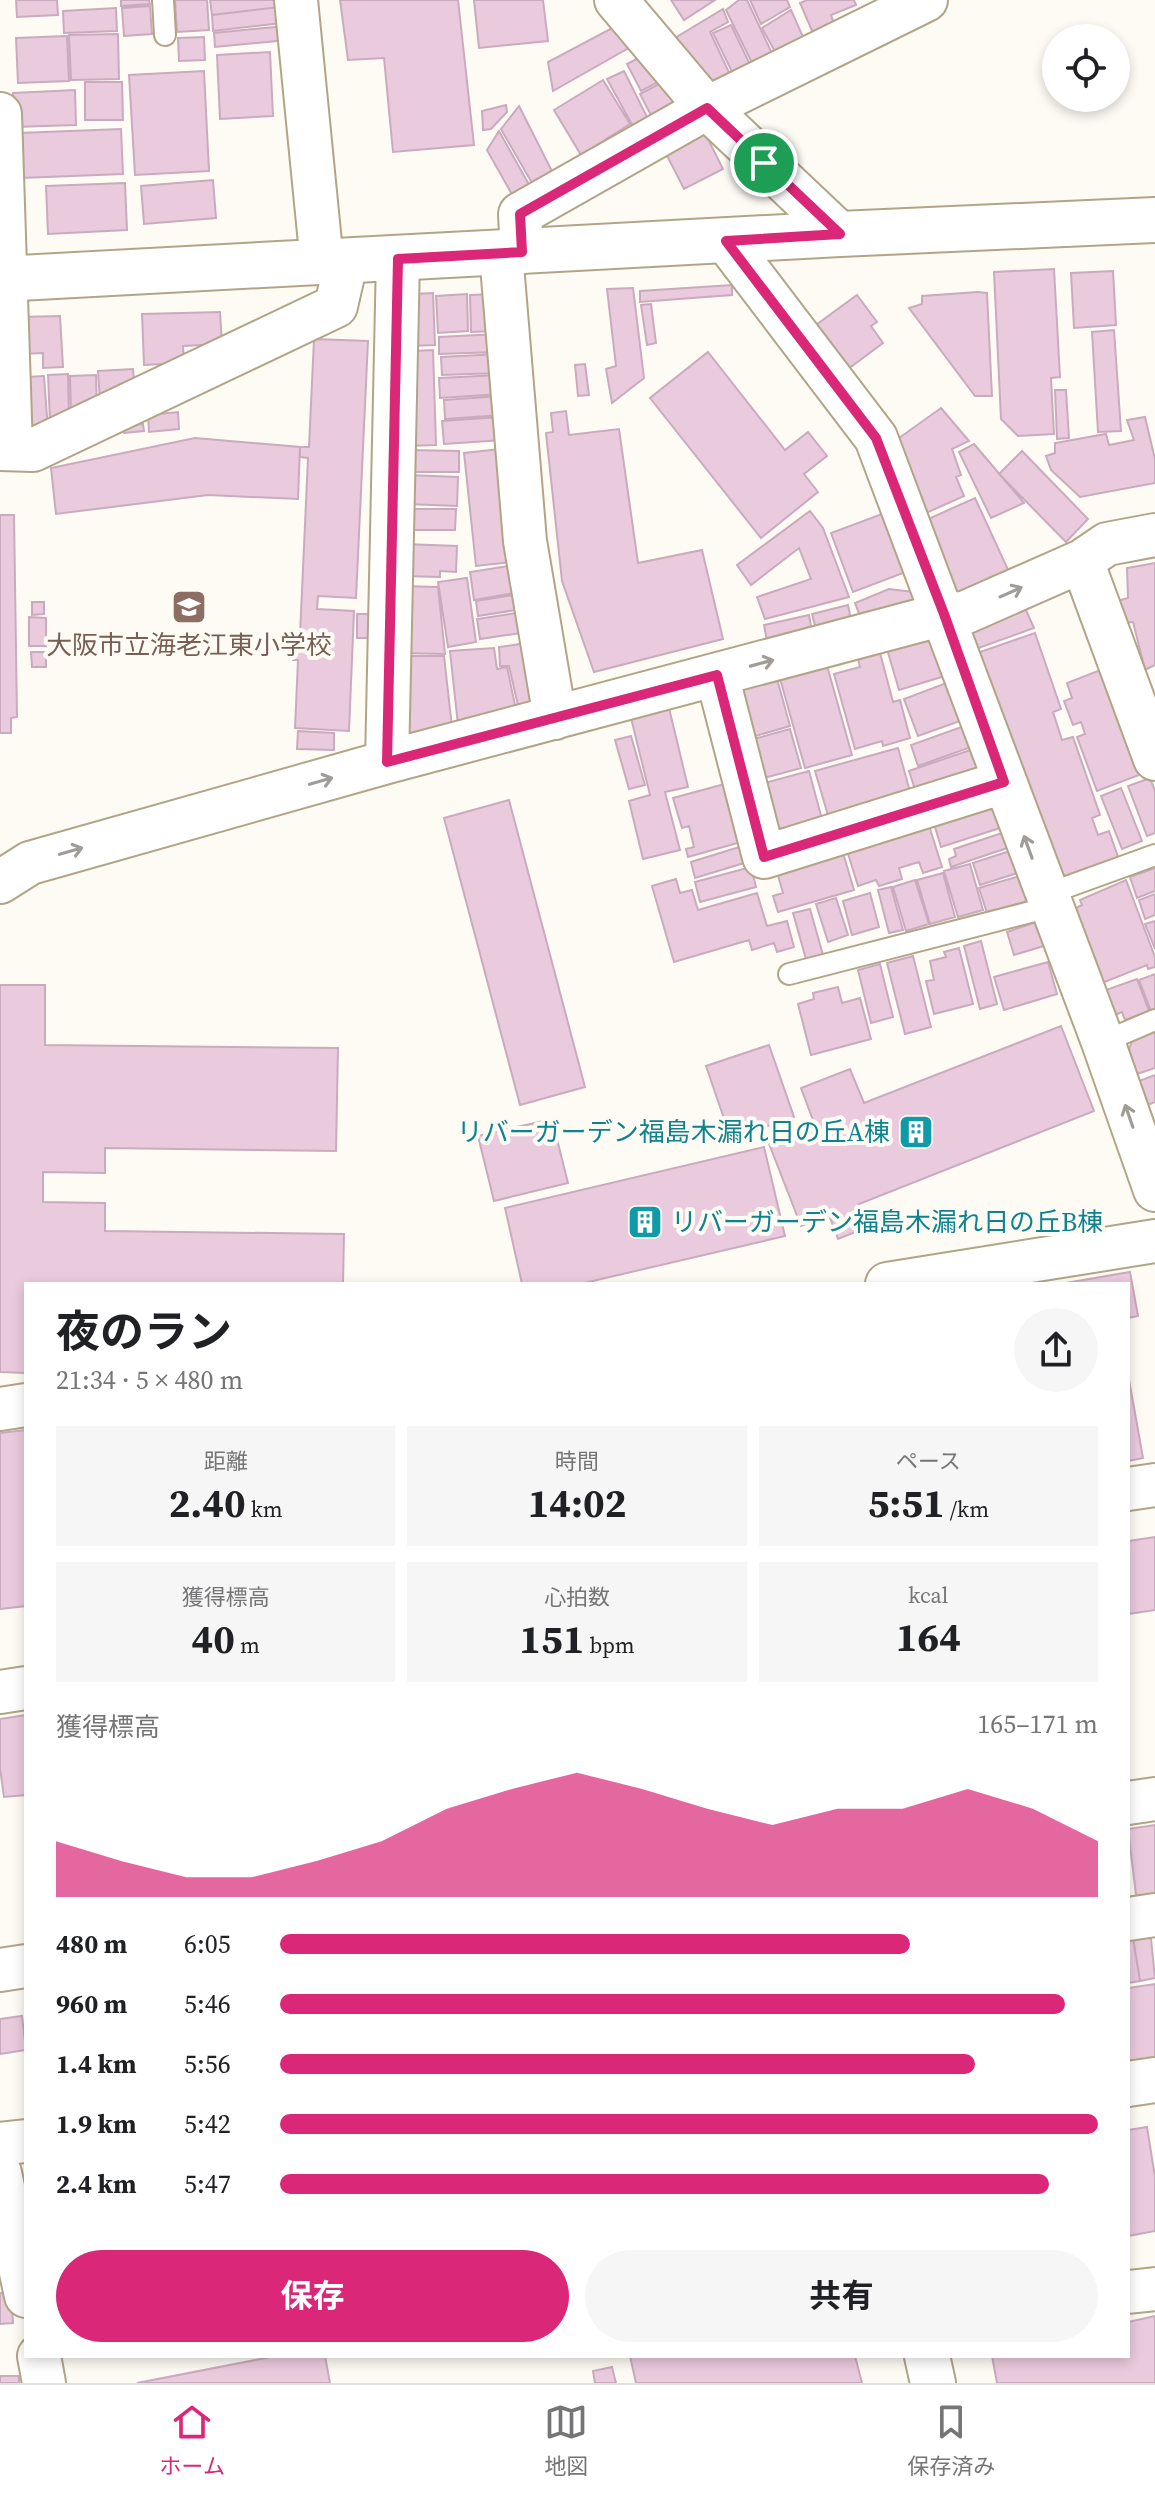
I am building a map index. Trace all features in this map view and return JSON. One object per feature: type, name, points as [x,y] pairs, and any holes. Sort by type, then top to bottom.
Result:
[{"type":"street","points":[[0,114],[6,449],[33,450],[336,306],[334,262],[296,0]]},
{"type":"street","points":[[616,0],[707,108],[840,234]]},
{"type":"street","points":[[555,718],[525,541],[512,253],[520,214],[871,12],[926,0]]},
{"type":"street","points":[[3,279],[1155,220]]},
{"type":"street","points":[[726,241],[876,438],[1103,1042],[1155,1190]]},
{"type":"street","points":[[387,762],[398,259]]},
{"type":"street","points":[[0,882],[30,863],[387,762],[944,614],[964,613],[1082,561],[1107,544],[1155,535]]},
{"type":"street","points":[[1082,561],[1144,696],[1155,759]]},
{"type":"street","points":[[717,675],[764,857],[1004,782]]},
{"type":"street","points":[[899,1282],[1155,1241]]},
{"type":"street","points":[[0,1409],[24,1405]]},
{"type":"street","points":[[1130,1489],[1155,1485]]},
{"type":"street","points":[[0,1692],[24,1688]]},
{"type":"street","points":[[1130,1803],[1155,1799]]},
{"type":"street","points":[[1130,1919],[1155,1915]]},
{"type":"street","points":[[0,1970],[24,1966]]},
{"type":"street","points":[[1130,2084],[1155,2080]]},
{"type":"street","points":[[0,2144],[24,2141]]},
{"type":"street","points":[[0,2173],[24,2287]]},
{"type":"street","points":[[1130,2292],[1155,2289]]},
{"type":"street","points":[[39,2358],[44,2383]]},
{"type":"street","points":[[927,2358],[933,2383]]},
{"type":"lane","points":[[163,0],[165,35]]},
{"type":"lane","points":[[789,974],[1050,907],[1064,888],[1155,855]]},
{"type":"lane","points":[[1103,1042],[1155,1020]]},
{"type":"building","points":[[16,0],[57,0],[58,15],[17,17]]},
{"type":"building","points":[[121,0],[149,0],[150,4],[121,6]]},
{"type":"building","points":[[175,0],[207,0],[209,30],[177,32]]},
{"type":"building","points":[[210,0],[287,0],[288,6],[212,15]]},
{"type":"building","points":[[340,0],[458,0],[474,145],[393,152],[384,58],[348,60]]},
{"type":"building","points":[[474,0],[543,0],[548,41],[479,48]]},
{"type":"building","points":[[671,0],[715,0],[684,20]]},
{"type":"building","points":[[739,0],[747,0],[776,62],[756,71],[726,10]]},
{"type":"building","points":[[750,0],[787,0],[790,7],[761,24]]},
{"type":"building","points":[[807,0],[854,0],[856,5],[831,15],[837,31],[816,40],[800,3]]},
{"type":"building","points":[[150,6],[152,34],[124,36],[122,8]]},
{"type":"building","points":[[288,6],[290,22],[213,31],[212,15]]},
{"type":"building","points":[[116,8],[117,31],[64,33],[63,11]]},
{"type":"building","points":[[723,9],[728,22],[710,32],[734,83],[713,95],[670,41]]},
{"type":"building","points":[[791,10],[807,46],[779,59],[762,28]]},
{"type":"building","points":[[731,25],[754,73],[737,82],[713,33]]},
{"type":"building","points":[[285,26],[287,40],[215,47],[214,33]]},
{"type":"building","points":[[616,26],[626,37],[627,49],[553,91],[548,62]]},
{"type":"building","points":[[118,34],[119,79],[71,80],[69,35]]},
{"type":"building","points":[[67,36],[69,81],[18,83],[16,38]]},
{"type":"building","points":[[204,37],[205,60],[179,61],[178,38]]},
{"type":"building","points":[[270,52],[273,116],[220,119],[217,55]]},
{"type":"building","points":[[646,54],[660,81],[641,91],[627,64]]},
{"type":"building","points":[[204,71],[209,171],[135,175],[129,75]]},
{"type":"building","points":[[624,71],[650,123],[635,130],[607,79]]},
{"type":"building","points":[[603,80],[630,124],[581,155],[554,110]]},
{"type":"building","points":[[665,81],[675,101],[666,106],[671,115],[655,123],[640,94]]},
{"type":"building","points":[[85,82],[122,82],[123,120],[85,120]]},
{"type":"building","points":[[75,90],[76,125],[14,127],[13,93]]},
{"type":"building","points":[[506,105],[507,112],[491,129],[483,130],[482,111]]},
{"type":"building","points":[[519,106],[556,179],[536,190],[501,129]]},
{"type":"building","points":[[701,125],[723,169],[684,189],[661,144]]},
{"type":"building","points":[[121,129],[123,174],[21,178],[19,133]]},
{"type":"building","points":[[499,131],[532,190],[515,200],[487,150]]},
{"type":"building","points":[[213,180],[216,218],[144,224],[141,186]]},
{"type":"building","points":[[125,183],[127,230],[48,234],[46,186]]},
{"type":"building","points":[[1054,269],[1060,377],[1051,378],[1054,434],[1018,436],[1001,419],[994,272]]},
{"type":"building","points":[[1113,271],[1116,325],[1074,328],[1071,273]]},
{"type":"building","points":[[732,285],[732,295],[640,302],[640,291]]},
{"type":"building","points":[[633,288],[644,378],[612,403],[606,369],[616,366],[607,289]]},
{"type":"building","points":[[433,293],[435,345],[411,346],[413,294]]},
{"type":"building","points":[[987,293],[992,396],[975,396],[909,308],[922,304],[922,296]]},
{"type":"building","points":[[467,294],[468,331],[438,333],[436,296]]},
{"type":"building","points":[[496,294],[497,331],[471,332],[470,295]]},
{"type":"building","points":[[857,295],[877,322],[871,326],[883,343],[848,369],[816,325]]},
{"type":"building","points":[[651,304],[656,343],[647,345],[641,305]]},
{"type":"building","points":[[220,312],[222,344],[183,346],[184,363],[144,365],[142,314]]},
{"type":"building","points":[[60,316],[63,367],[43,368],[43,353],[21,354],[19,317]]},
{"type":"building","points":[[1114,330],[1121,431],[1098,432],[1092,332]]},
{"type":"building","points":[[497,334],[498,352],[439,354],[439,337]]},
{"type":"building","points":[[314,339],[368,341],[356,598],[318,596],[317,609],[354,611],[349,731],[295,728],[298,660],[293,660],[294,635],[300,635],[308,458],[300,457],[300,447],[309,447]]},
{"type":"building","points":[[433,350],[436,445],[406,446],[412,351]]},
{"type":"building","points":[[708,352],[785,450],[808,432],[827,456],[804,474],[818,492],[761,538],[650,398]]},
{"type":"building","points":[[499,354],[499,373],[442,375],[441,357]]},
{"type":"building","points":[[585,364],[589,395],[578,396],[575,365]]},
{"type":"building","points":[[133,369],[135,392],[100,401],[98,371]]},
{"type":"building","points":[[68,374],[69,421],[50,421],[48,375]]},
{"type":"building","points":[[96,375],[97,412],[71,413],[70,376]]},
{"type":"building","points":[[500,375],[501,394],[440,398],[439,378]]},
{"type":"building","points":[[44,376],[48,430],[29,432],[26,377]]},
{"type":"building","points":[[1055,390],[1066,390],[1069,438],[1057,439]]},
{"type":"building","points":[[501,396],[502,415],[445,419],[444,400]]},
{"type":"building","points":[[941,408],[969,441],[952,449],[961,475],[956,477],[964,496],[926,513],[899,438]]},
{"type":"building","points":[[566,411],[569,435],[619,429],[638,563],[702,550],[723,639],[594,672],[562,581],[546,433],[553,432],[551,413]]},
{"type":"building","points":[[178,412],[179,429],[149,432],[148,415]]},
{"type":"building","points":[[501,417],[503,440],[444,444],[442,421]]},
{"type":"building","points":[[1145,417],[1155,459],[1155,483],[1080,497],[1051,470],[1046,456],[1055,453],[1055,443],[1106,434],[1109,445],[1134,440],[1127,420]]},
{"type":"building","points":[[143,424],[144,431],[124,433],[123,426]]},
{"type":"building","points":[[195,438],[300,447],[298,499],[208,495],[56,514],[51,468]]},
{"type":"building","points":[[974,444],[1024,503],[991,518],[959,452]]},
{"type":"building","points":[[509,448],[521,561],[476,566],[464,453]]},
{"type":"building","points":[[410,450],[459,451],[459,472],[410,472]]},
{"type":"building","points":[[1022,451],[1088,519],[1066,542],[999,474]]},
{"type":"building","points":[[408,475],[458,477],[457,506],[406,504]]},
{"type":"building","points":[[975,498],[1010,574],[958,597],[924,521]]},
{"type":"building","points":[[407,509],[456,509],[455,530],[407,530]]},
{"type":"building","points":[[810,511],[823,528],[849,597],[765,619],[757,597],[811,579],[799,548],[751,585],[737,565]]},
{"type":"building","points":[[890,511],[911,570],[853,592],[831,533]]},
{"type":"building","points":[[0,515],[14,515],[17,717],[11,718],[11,733],[0,733]]},
{"type":"building","points":[[404,544],[457,546],[456,572],[440,571],[440,577],[402,576]]},
{"type":"building","points":[[1155,563],[1155,665],[1145,670],[1133,622],[1124,623],[1117,601],[1128,598],[1127,568]]},
{"type":"building","points":[[522,564],[526,591],[474,600],[470,572]]},
{"type":"building","points":[[467,578],[476,642],[448,647],[438,582]]},
{"type":"building","points":[[401,586],[438,587],[445,654],[398,653]]},
{"type":"building","points":[[889,589],[921,593],[924,602],[862,621],[855,603]]},
{"type":"building","points":[[526,593],[528,608],[478,616],[476,601]]},
{"type":"building","points":[[1021,599],[1034,628],[976,649],[971,632]]},
{"type":"building","points":[[32,602],[44,602],[44,614],[32,615]]},
{"type":"building","points":[[848,605],[851,620],[816,629],[812,614]]},
{"type":"building","points":[[517,613],[521,633],[480,639],[477,619]]},
{"type":"building","points":[[357,614],[370,614],[370,638],[357,638]]},
{"type":"building","points":[[809,615],[812,632],[767,641],[764,625]]},
{"type":"building","points":[[29,617],[46,618],[46,646],[29,646]]},
{"type":"building","points":[[935,633],[948,675],[899,690],[887,649]]},
{"type":"building","points":[[1035,633],[1061,709],[1053,712],[1062,740],[1073,737],[1100,815],[1092,818],[1098,835],[1109,831],[1118,857],[1056,879],[977,653]]},
{"type":"building","points":[[534,642],[533,705],[519,710],[509,666],[500,666],[499,647]]},
{"type":"building","points":[[494,648],[497,669],[507,667],[516,710],[458,725],[450,651]]},
{"type":"building","points":[[879,649],[893,702],[900,700],[910,738],[883,746],[882,741],[855,749],[834,674],[860,667],[857,655]]},
{"type":"building","points":[[31,652],[46,652],[46,667],[32,667]]},
{"type":"building","points":[[406,656],[444,656],[452,727],[408,739]]},
{"type":"building","points":[[826,662],[852,755],[805,768],[779,675]]},
{"type":"building","points":[[1108,667],[1147,772],[1097,791],[1077,737],[1085,734],[1081,722],[1073,725],[1064,701],[1072,698],[1067,683]]},
{"type":"building","points":[[776,675],[790,726],[752,737],[742,694],[747,683]]},
{"type":"building","points":[[949,682],[963,720],[918,736],[904,699]]},
{"type":"building","points":[[669,708],[688,787],[665,792],[680,850],[643,859],[629,801],[650,795],[631,718]]},
{"type":"building","points":[[967,725],[974,746],[918,766],[911,745]]},
{"type":"building","points":[[790,729],[801,768],[764,778],[754,739]]},
{"type":"building","points":[[298,731],[334,733],[334,750],[297,749]]},
{"type":"building","points":[[631,736],[645,785],[629,789],[615,740]]},
{"type":"building","points":[[898,748],[912,799],[830,822],[815,771]]},
{"type":"building","points":[[976,748],[980,775],[917,796],[909,771]]},
{"type":"building","points":[[809,771],[823,823],[780,834],[773,829],[761,784]]},
{"type":"building","points":[[1150,778],[1155,791],[1155,833],[1147,836],[1128,786]]},
{"type":"building","points":[[732,782],[748,840],[688,857],[686,849],[694,847],[689,826],[682,828],[673,798]]},
{"type":"building","points":[[1121,788],[1142,841],[1122,849],[1101,796]]},
{"type":"building","points":[[991,798],[1000,828],[941,847],[932,817]]},
{"type":"building","points":[[509,800],[585,1087],[520,1105],[444,818]]},
{"type":"building","points":[[927,819],[942,867],[923,873],[919,862],[899,868],[902,879],[879,886],[876,880],[858,886],[845,844]]},
{"type":"building","points":[[1005,832],[1010,847],[951,867],[949,859],[956,856],[954,849]]},
{"type":"building","points":[[749,844],[754,860],[695,878],[691,862]]},
{"type":"building","points":[[841,846],[854,890],[778,912],[773,896],[783,893],[775,865]]},
{"type":"building","points":[[1016,849],[1024,871],[980,885],[973,863]]},
{"type":"building","points":[[970,864],[983,910],[958,917],[944,871]]},
{"type":"building","points":[[751,867],[756,887],[700,902],[695,882]]},
{"type":"building","points":[[1155,868],[1155,891],[1137,898],[1130,877]]},
{"type":"building","points":[[943,873],[955,917],[930,924],[917,880]]},
{"type":"building","points":[[1023,875],[1028,901],[987,913],[979,888]]},
{"type":"building","points":[[676,879],[680,893],[692,890],[698,910],[757,893],[767,926],[787,921],[794,947],[777,952],[774,943],[752,950],[749,940],[674,962],[652,886]]},
{"type":"building","points":[[915,880],[929,924],[906,931],[893,887]]},
{"type":"building","points":[[1126,880],[1155,957],[1155,967],[1148,969],[1147,965],[1102,983],[1074,909],[1082,905],[1080,900]]},
{"type":"building","points":[[891,887],[903,930],[889,933],[878,890]]},
{"type":"building","points":[[870,893],[879,927],[852,935],[843,901]]},
{"type":"building","points":[[1155,894],[1155,915],[1145,919],[1139,900]]},
{"type":"building","points":[[836,898],[848,935],[828,942],[816,904]]},
{"type":"building","points":[[810,909],[823,955],[806,959],[793,913]]},
{"type":"building","points":[[1039,921],[1047,945],[1014,955],[1007,932]]},
{"type":"building","points":[[1155,921],[1155,949],[1145,924]]},
{"type":"building","points":[[981,941],[997,1004],[980,1009],[964,946]]},
{"type":"building","points":[[959,948],[973,1004],[934,1014],[926,981],[934,980],[930,961],[946,957],[944,952]]},
{"type":"building","points":[[913,956],[931,1027],[905,1034],[887,963]]},
{"type":"building","points":[[1048,962],[1057,994],[1004,1010],[994,977]]},
{"type":"building","points":[[880,964],[893,1017],[871,1023],[858,970]]},
{"type":"building","points":[[1155,974],[1155,1009],[1151,1011],[1139,980]]},
{"type":"building","points":[[1137,979],[1149,1011],[1125,1020],[1122,1012],[1115,1015],[1106,990]]},
{"type":"building","points":[[0,985],[45,985],[45,1045],[338,1048],[336,1151],[105,1148],[105,1173],[43,1172],[43,1202],[105,1203],[105,1231],[344,1234],[343,1282],[24,1282],[24,1373],[0,1372]]},
{"type":"building","points":[[838,987],[842,1003],[860,998],[871,1039],[811,1055],[798,1004],[814,999],[813,993]]},
{"type":"building","name":"リバーガーデン福島木漏れ日の丘A棟","points":[[1061,1026],[1094,1111],[859,1204],[868,1227],[838,1239],[829,1215],[801,1226],[768,1141],[814,1123],[801,1088],[850,1069],[864,1103]]},
{"type":"building","points":[[1155,1031],[1155,1068],[1137,1074],[1129,1049],[1133,1039]]},
{"type":"building","points":[[769,1045],[794,1117],[731,1139],[706,1066]]},
{"type":"building","points":[[1155,1075],[1155,1102],[1148,1105],[1139,1081]]},
{"type":"building","points":[[552,1119],[568,1183],[494,1201],[478,1136]]},
{"type":"building","name":"リバーガーデン福島木漏れ日の丘B棟","points":[[764,1147],[785,1236],[589,1282],[522,1282],[505,1208]]},
{"type":"building","points":[[1130,1272],[1138,1316],[1130,1318],[1130,1282],[1072,1282]]},
{"type":"building","points":[[1130,1385],[1143,1458],[1130,1461]]},
{"type":"building","points":[[24,1430],[24,1606],[0,1609],[0,1433]]},
{"type":"building","points":[[1155,1537],[1155,1610],[1130,1614],[1130,1541]]},
{"type":"building","points":[[24,1715],[24,1795],[4,1797],[0,1768],[0,1719]]},
{"type":"building","points":[[1155,1825],[1155,1908],[1138,1911],[1130,1829]]},
{"type":"building","points":[[1150,1929],[1155,1978],[1140,1981],[1132,1932]]},
{"type":"building","points":[[1130,1932],[1132,1932],[1140,1981],[1130,1983]]},
{"type":"building","points":[[1155,1984],[1155,2058],[1130,2062],[1130,1988]]},
{"type":"building","points":[[22,2016],[24,2050],[0,2054],[0,2019]]},
{"type":"building","points":[[1147,2127],[1155,2177],[1155,2231],[1130,2236],[1130,2130]]},
{"type":"building","points":[[0,2293],[11,2293],[13,2323],[0,2324]]},
{"type":"building","points":[[1155,2316],[1155,2383],[997,2383],[992,2358],[1130,2358],[1130,2322]]},
{"type":"building","points":[[266,2358],[325,2358],[330,2383],[137,2383]]},
{"type":"building","points":[[630,2358],[856,2358],[862,2383],[636,2383]]},
{"type":"building","points":[[612,2367],[616,2383],[595,2383],[593,2371]]},
{"type":"building","points":[[0,2376],[19,2376],[19,2383],[0,2383]]},
{"type":"place","name":"大阪市立海老江東小学校","points":[[189,607]]},
{"type":"place","name":"リバーガーデン福島木漏れ日の丘A棟","points":[[916,1132]]},
{"type":"place","name":"リバーガーデン福島木漏れ日の丘B棟","points":[[645,1222]]},
{"type":"route","points":[[707,108],[764,163],[840,234],[726,241],[876,438],[1004,782],[764,857],[717,675],[387,762],[398,259],[522,252],[520,214],[707,108]]}]
